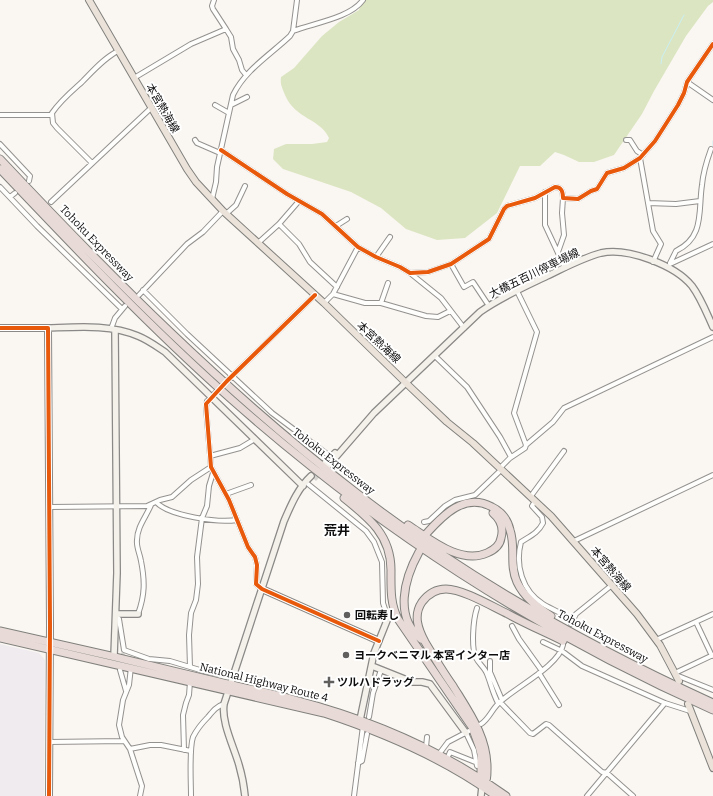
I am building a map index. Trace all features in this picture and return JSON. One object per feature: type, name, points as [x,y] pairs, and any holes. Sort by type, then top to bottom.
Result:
[{"type":"highway","name":"Tohoku Expressway","points":[[0,159],[92,256],[190,351],[272,425],[355,493],[419,539],[502,593],[632,668],[713,703]]},
{"type":"highway","name":"Tohoku Expressway","points":[[0,169],[178,350],[230,398],[292,451],[382,521],[446,565],[534,619],[713,710]]},
{"type":"highway","points":[[292,451],[325,482],[371,521],[383,537],[390,559],[391,599],[398,619],[472,727],[481,754],[482,782]]},
{"type":"highway","points":[[355,493],[431,540],[458,554],[476,556],[490,552],[499,544],[502,530],[500,520],[493,513],[481,507],[462,509],[452,515],[428,535],[444,515],[462,504],[478,502],[493,507],[504,517],[510,530],[512,540],[513,571],[517,582],[526,596],[537,607],[632,668]]},
{"type":"highway","points":[[404,628],[400,610],[400,588],[404,573],[417,551],[406,582],[404,603],[410,624],[416,635],[424,642]]},
{"type":"highway","points":[[482,782],[487,766],[484,743],[476,725],[424,642],[420,633],[417,620],[418,610],[429,595],[446,589],[452,590],[486,604],[597,657],[632,668]]},
{"type":"highway","name":"National Highway Route 4","points":[[0,631],[131,668],[190,682],[296,700],[426,747],[506,796]]},
{"type":"highway","name":"National Highway Route 4","points":[[0,638],[114,656],[230,688]]},
{"type":"highway","name":"National Highway Route 4","points":[[361,723],[482,782],[496,796]]},
{"type":"main road","name":"本宮熱海線","points":[[89,0],[190,173],[212,200],[324,303],[406,383],[533,499],[574,541],[612,585],[656,640],[677,676]]},
{"type":"main road","points":[[688,704],[713,768]]},
{"type":"street","points":[[214,0],[212,9],[231,37],[233,49],[240,60],[242,70],[246,75]]},
{"type":"street","points":[[212,200],[216,182],[217,167],[229,113],[238,85],[246,75],[287,39],[293,31],[297,0]]},
{"type":"street","points":[[293,31],[350,12],[364,0]]},
{"type":"street","points":[[134,78],[191,44],[226,29]]},
{"type":"street","points":[[563,198],[581,198],[591,190],[597,189],[607,173],[624,168],[642,157],[655,141],[678,105],[684,93],[687,82],[713,44]]},
{"type":"street","points":[[92,163],[57,128],[53,123],[52,115],[60,103],[111,54],[118,51]]},
{"type":"street","points":[[687,82],[713,100]]},
{"type":"street","points":[[231,105],[247,97]]},
{"type":"street","points":[[215,104],[229,113]]},
{"type":"street","points":[[51,202],[151,108]]},
{"type":"street","points":[[0,115],[52,115]]},
{"type":"street","points":[[195,140],[197,143],[221,152],[322,214],[358,247],[410,273],[441,298],[464,328]]},
{"type":"street","points":[[626,140],[630,140],[642,157],[653,231],[661,244],[653,262]]},
{"type":"street","points":[[0,144],[30,176],[28,181]]},
{"type":"street","points":[[670,266],[676,251],[684,247],[689,242],[698,228],[704,173],[711,149]]},
{"type":"street","points":[[0,186],[123,308],[115,318],[113,329],[116,507],[116,615],[114,656]]},
{"type":"street","points":[[139,294],[187,244],[236,205],[244,186]]},
{"type":"street","points":[[410,273],[428,272],[451,264],[489,238],[507,206],[528,201],[553,187],[562,190],[563,198],[562,213],[564,235],[558,252]]},
{"type":"street","points":[[545,192],[545,225],[565,268]]},
{"type":"street","points":[[10,197],[15,193]]},
{"type":"street","points":[[258,243],[279,224],[299,201]]},
{"type":"street","points":[[648,203],[676,204],[700,201]]},
{"type":"street","points":[[336,226],[347,219]]},
{"type":"street","points":[[279,224],[297,241],[310,262],[337,287]]},
{"type":"street","points":[[376,257],[390,237]]},
{"type":"street","points":[[670,266],[713,244]]},
{"type":"street","points":[[324,303],[333,294],[358,247]]},
{"type":"street","name":"大橋五百川停車場線","points":[[357,432],[347,446],[327,464],[331,457],[374,413],[480,312],[516,291],[589,257],[607,252],[622,252],[670,266],[692,286],[713,327]]},
{"type":"street","points":[[451,264],[464,287],[473,282],[489,306]]},
{"type":"street","points":[[381,303],[388,283]]},
{"type":"street","points":[[143,290],[187,334],[272,413],[331,457]]},
{"type":"street","points":[[516,291],[537,332],[514,413],[526,444]]},
{"type":"street","points":[[333,294],[364,303],[381,303],[426,316],[438,317],[450,311]]},
{"type":"street","points":[[227,381],[314,295]]},
{"type":"street","points":[[0,328],[91,327],[113,329],[136,335],[152,343],[165,352],[255,439],[306,485],[366,531],[374,542],[382,562],[383,603],[388,618],[374,653],[361,723],[354,796]]},
{"type":"street","points":[[48,328],[50,507],[49,796]]},
{"type":"street","points":[[424,522],[429,521],[455,500],[475,495],[511,457],[525,448],[526,444],[553,422],[564,408],[713,337]]},
{"type":"street","points":[[435,356],[467,387],[500,436],[511,457]]},
{"type":"street","points":[[207,401],[206,407],[211,467],[226,494],[248,547],[255,557],[257,565],[256,584],[262,589],[379,641]]},
{"type":"street","points":[[210,456],[240,448],[255,439]]},
{"type":"street","points":[[564,451],[533,499],[532,506],[542,517],[543,523],[538,531],[531,537],[521,542],[519,558],[520,571],[527,587],[543,604],[573,620]]},
{"type":"street","points":[[50,507],[116,507],[151,505],[172,497],[191,480],[211,467]]},
{"type":"street","points":[[190,668],[189,635],[191,613],[197,593],[197,557],[202,518],[207,506],[209,486],[213,473]]},
{"type":"street","points":[[574,541],[713,475]]},
{"type":"street","points":[[245,796],[239,767],[224,719],[224,704],[284,521],[295,497],[313,478]]},
{"type":"street","points":[[226,494],[251,485]]},
{"type":"street","points":[[156,502],[177,514],[230,521],[237,520]]},
{"type":"street","points":[[116,615],[138,614],[144,594],[143,568],[137,546],[137,540],[143,519],[151,505]]},
{"type":"street","points":[[571,624],[576,614],[612,585]]},
{"type":"street","points":[[477,608],[474,628],[474,652],[487,674],[493,692],[500,702],[530,733],[533,734],[546,724],[549,725],[602,772],[607,773],[633,796]]},
{"type":"street","points":[[656,640],[713,614]]},
{"type":"street","points":[[116,615],[119,619],[123,651],[149,659],[170,661],[190,668],[218,674]]},
{"type":"street","points":[[677,676],[712,656],[696,622]]},
{"type":"street","points":[[512,626],[518,639],[540,672],[559,705]]},
{"type":"street","points":[[543,642],[562,651],[582,666],[665,703],[690,711]]},
{"type":"street","points":[[481,724],[500,702],[540,672],[562,651],[563,645]]},
{"type":"street","points":[[490,661],[490,672],[500,702]]},
{"type":"street","points":[[372,666],[412,682],[430,684],[468,732],[474,750],[476,764],[450,752],[447,759]]},
{"type":"street","points":[[131,668],[129,685],[122,704],[119,725],[120,733],[130,749],[142,786],[140,796]]},
{"type":"street","points":[[120,670],[126,691]]},
{"type":"street","points":[[369,717],[372,694],[381,670]]},
{"type":"street","points":[[677,676],[713,690]]},
{"type":"street","points":[[184,750],[183,715],[189,695],[190,682]]},
{"type":"street","points":[[587,796],[665,703]]},
{"type":"street","points":[[191,796],[192,741],[198,728],[216,708],[224,704]]},
{"type":"street","points":[[439,754],[448,742],[468,732]]},
{"type":"street","points":[[358,763],[362,761],[367,734]]},
{"type":"street","points":[[426,747],[427,737]]},
{"type":"street","points":[[49,742],[124,741]]},
{"type":"street","points":[[130,749],[150,745],[161,745],[191,751]]},
{"type":"street","points":[[481,796],[482,782]]},
{"type":"shaded area","points":[[0,644],[39,653],[45,660],[44,796],[0,796]]},
{"type":"green space","points":[[361,0],[713,0],[713,2],[708,6],[686,36],[642,114],[614,155],[594,162],[579,162],[555,152],[540,166],[520,166],[497,213],[465,238],[437,240],[406,229],[381,208],[351,192],[283,169],[273,159],[274,149],[286,144],[312,144],[327,142],[329,138],[325,132],[289,103],[282,86],[281,77],[294,68],[322,36],[339,22],[359,10]]},
{"type":"waterway","points":[[661,64],[662,57],[684,15]]},
{"type":"waterway","points":[[689,86],[713,103]]},
{"type":"waterway","points":[[713,141],[713,149]]},
{"type":"tunnel","points":[[314,479],[322,471]]},
{"type":"tunnel","points":[[120,668],[123,653]]},
{"type":"cycle path","points":[[221,150],[287,194],[322,214],[358,247],[410,273],[428,272],[451,264],[489,239],[507,206],[535,198],[555,187],[562,190],[563,198],[578,199],[597,189],[607,173],[624,168],[640,158],[655,141],[678,105],[684,93],[687,82],[713,44]]},
{"type":"cycle path","points":[[315,295],[227,381],[206,404],[211,467],[229,500],[248,547],[255,557],[257,565],[256,584],[262,589],[379,641]]},
{"type":"cycle path","points":[[0,328],[48,328],[50,625],[49,796]]},
{"type":"place","name":"回転寿し","points":[[347,615]]},
{"type":"place","name":"ヨークベニマル 本宮インター店","points":[[346,655]]},
{"type":"place","name":"ツルハドラッグ","points":[[329,682]]},
{"type":"district","name":"荒井","points":[[337,530]]}]
